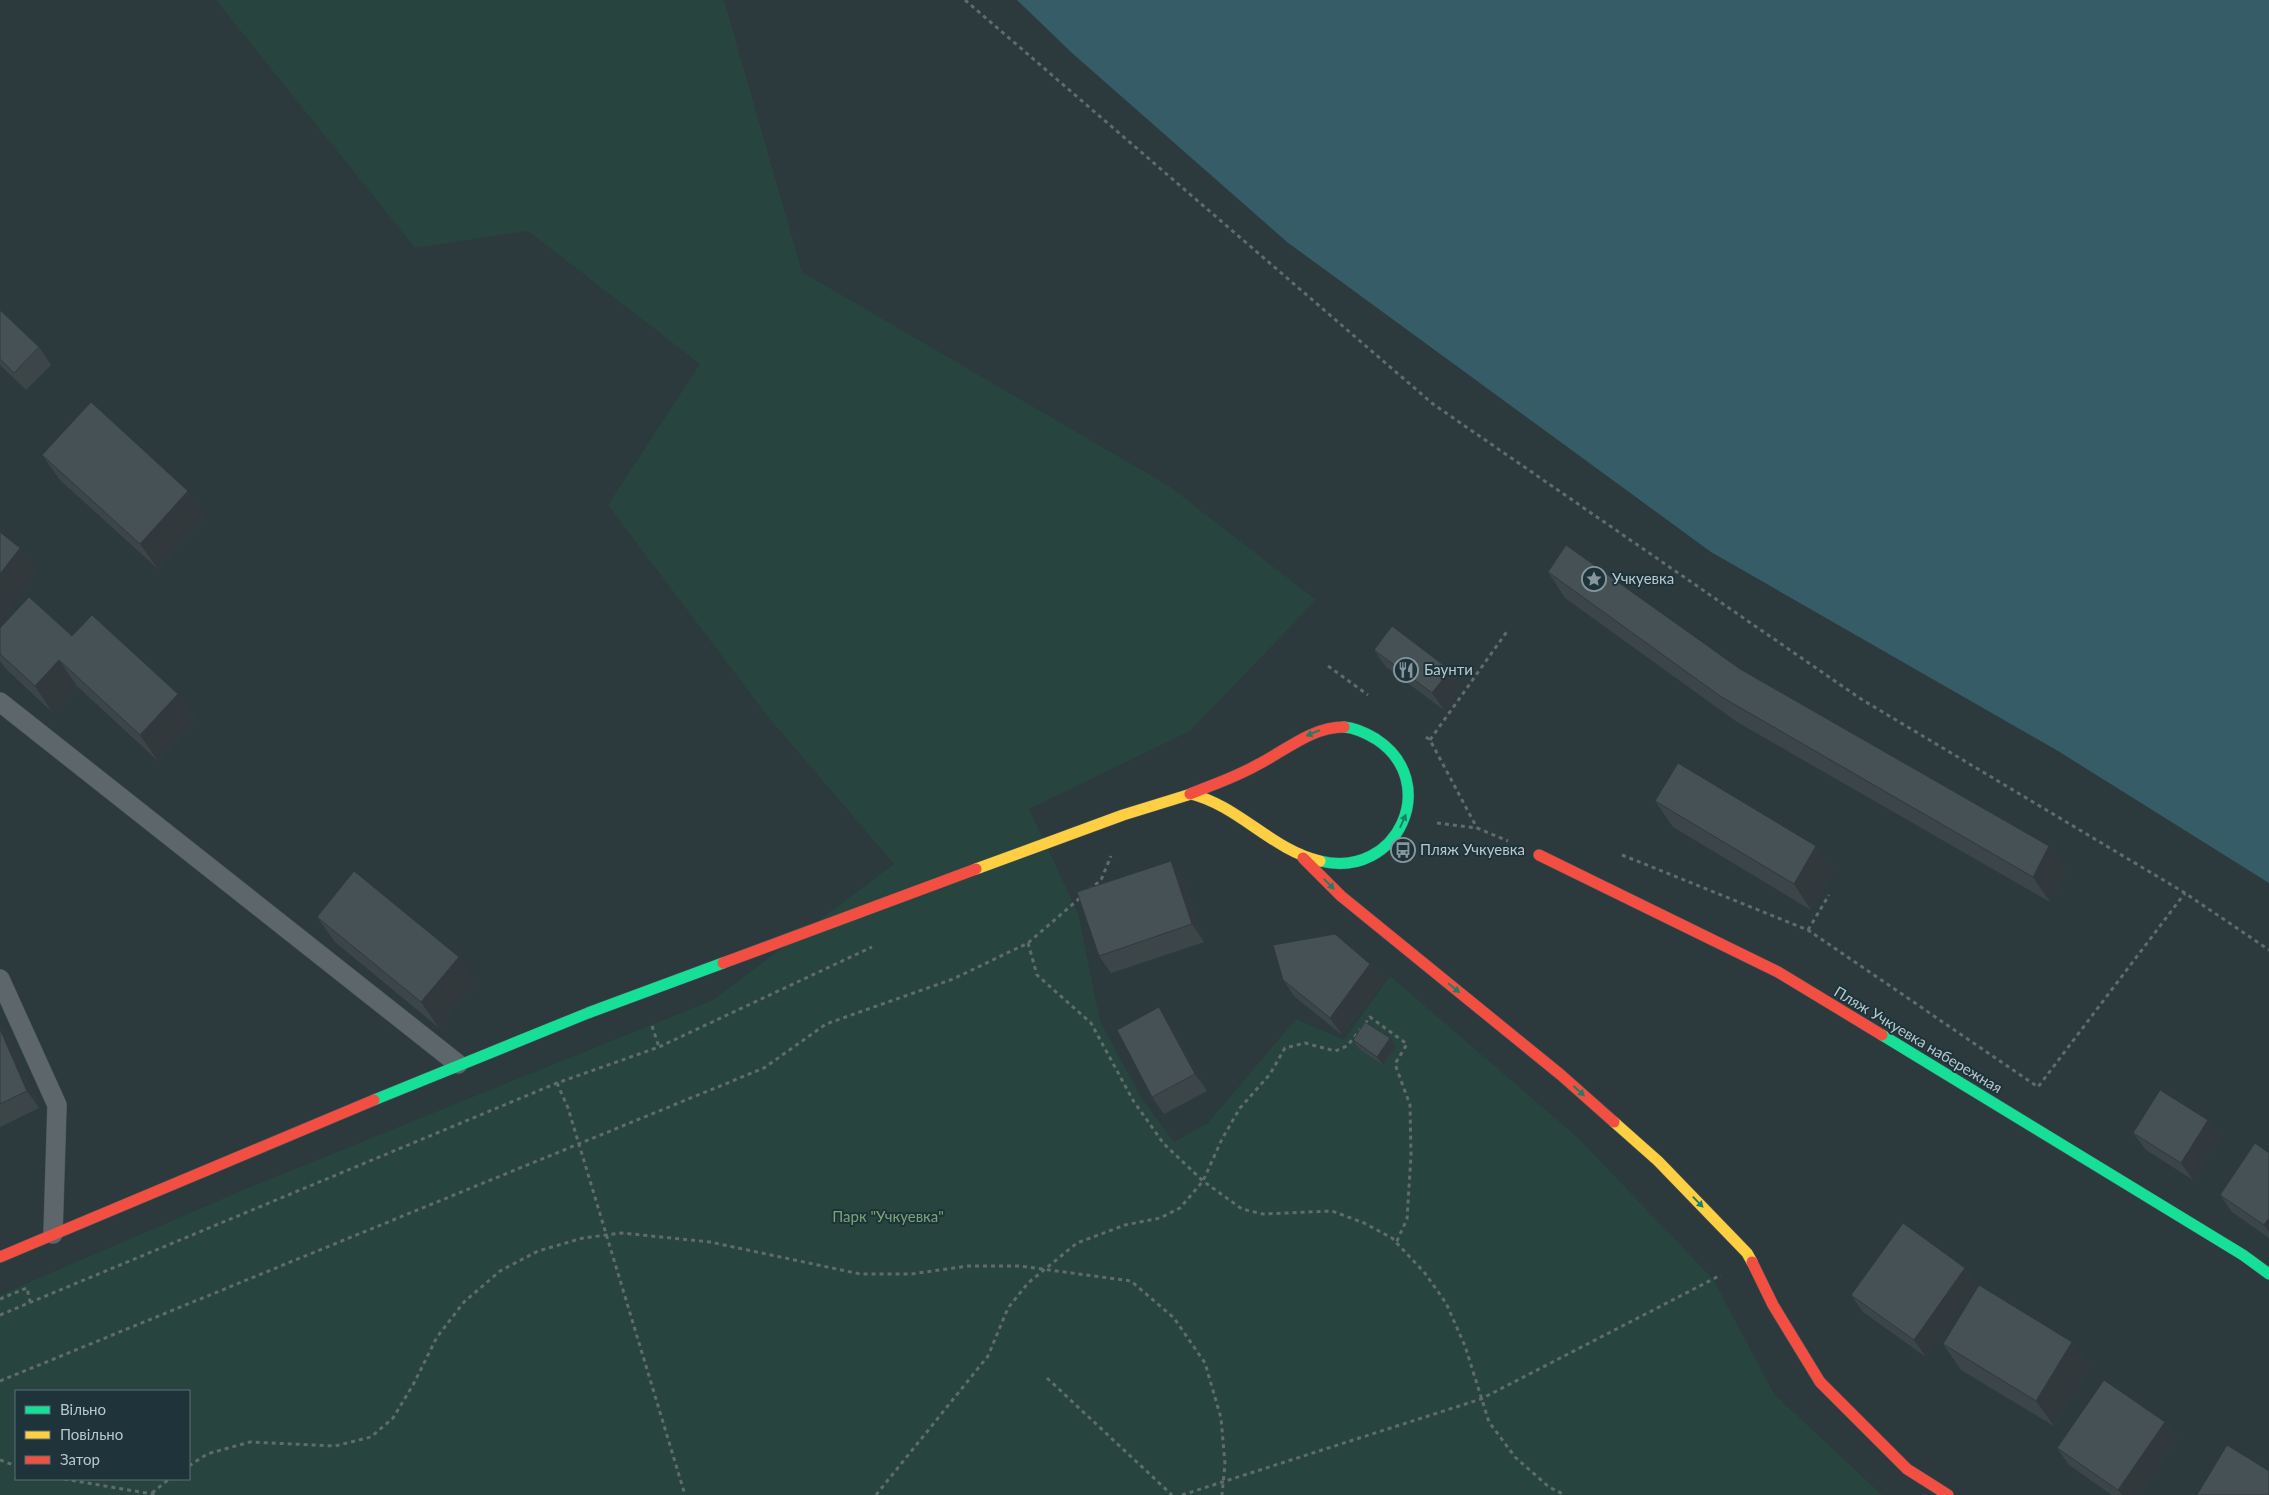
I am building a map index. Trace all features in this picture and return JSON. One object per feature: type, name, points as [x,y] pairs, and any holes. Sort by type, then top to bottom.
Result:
[{"type":"street","points":[[0,1256],[458,1064],[604,1007],[1123,815],[1190,794],[1256,766],[1310,733],[1331,727],[1354,728],[1374,736],[1392,750],[1403,769],[1409,791],[1406,814],[1396,835],[1381,852],[1361,863],[1337,866],[1315,862],[1259,831],[1228,808],[1190,794]]},
{"type":"street","points":[[1294,850],[1341,896],[1561,1075],[1658,1161],[1747,1253],[1773,1305],[1820,1382],[1907,1469],[1948,1495]]},
{"type":"street","name":"Пляж Учкуевка набережная","points":[[1539,855],[1778,972],[2243,1255],[2269,1274]]},
{"type":"lane","points":[[0,702],[458,1064]]},
{"type":"lane","points":[[0,979],[57,1105],[53,1234]]},
{"type":"path","points":[[966,0],[1433,404],[1861,699],[2185,893],[2269,950]]},
{"type":"path","points":[[1430,740],[1508,630]]},
{"type":"path","points":[[1431,822],[1477,828],[1539,855]]},
{"type":"path","points":[[1617,853],[1808,930],[2038,1086],[2185,893]]},
{"type":"path","points":[[0,1380],[764,1068],[826,1024],[953,979],[1028,943],[1101,880],[1112,855]]},
{"type":"path","points":[[1808,930],[1829,895]]},
{"type":"path","points":[[1028,943],[1038,976],[1091,1023],[1134,1102],[1164,1144],[1202,1181],[1242,1209],[1263,1214],[1332,1211],[1364,1223],[1392,1238],[1424,1272],[1446,1303],[1464,1346],[1489,1422],[1515,1457],[1549,1487],[1565,1495]]},
{"type":"path","points":[[0,1315],[557,1083],[658,1047],[873,947]]},
{"type":"path","points":[[876,1495],[988,1356],[1008,1308],[1028,1283],[1077,1243],[1125,1225],[1160,1218],[1180,1208],[1202,1181],[1222,1139],[1240,1108],[1270,1074],[1285,1048],[1304,1043],[1335,1051],[1347,1046],[1370,1017],[1407,1044],[1395,1064],[1410,1105],[1412,1155],[1407,1219],[1396,1243]]},
{"type":"path","points":[[557,1083],[568,1108],[685,1495]]},
{"type":"path","points":[[190,1465],[207,1454],[250,1442],[335,1446],[371,1437],[393,1418],[442,1330],[464,1302],[500,1271],[538,1251],[583,1238],[622,1233],[710,1242],[860,1274],[911,1274],[968,1266],[1020,1266],[1131,1281],[1174,1318],[1205,1363],[1221,1418],[1225,1464],[1222,1495]]},
{"type":"path","points":[[1182,1495],[1481,1399],[1729,1270]]},
{"type":"path","points":[[0,1299],[27,1288],[30,1302]]},
{"type":"path","points":[[1047,1378],[1172,1495]]},
{"type":"path","points":[[0,1460],[15,1466]]},
{"type":"path","points":[[70,1480],[158,1495]]},
{"type":"path","points":[[151,1494],[168,1480]]},
{"type":"green space","name":"Парк \"Учкуевка\"","points":[[216,0],[724,0],[802,272],[1169,486],[1316,600],[1190,731],[1029,809],[1078,913],[1100,1021],[1141,1097],[1174,1142],[1208,1123],[1296,1019],[1344,1040],[1390,976],[1577,1137],[1713,1279],[1774,1394],[1882,1495],[0,1495],[0,1295],[243,1190],[713,1000],[894,864],[765,713],[608,505],[700,364],[528,231],[415,248]]},
{"type":"water","points":[[1017,0],[2269,0],[2269,883],[2058,751],[1711,552],[1287,242],[1072,53]]},
{"type":"building","points":[[0,310],[39,347],[14,373],[0,359]]},
{"type":"building","points":[[91,402],[188,491],[140,544],[42,455]]},
{"type":"building","points":[[0,532],[20,548],[0,574]]},
{"type":"building","points":[[1566,545],[1740,669],[2049,846],[2033,877],[1720,696],[1548,572]]},
{"type":"building","points":[[29,597],[72,636],[92,615],[178,694],[140,735],[59,660],[35,686],[0,654],[0,628]]},
{"type":"building","points":[[1392,626],[1450,670],[1432,693],[1374,650]]},
{"type":"building","points":[[1678,763],[1816,846],[1794,884],[1655,801]]},
{"type":"building","points":[[1171,861],[1192,924],[1099,956],[1077,892]]},
{"type":"building","points":[[354,871],[459,957],[421,1002],[317,917]]},
{"type":"building","points":[[1335,934],[1370,964],[1330,1018],[1283,980],[1273,945]]},
{"type":"building","points":[[1159,1007],[1195,1074],[1152,1097],[1117,1030]]},
{"type":"building","points":[[1365,1022],[1390,1038],[1377,1057],[1353,1040]]},
{"type":"building","points":[[0,1029],[27,1091],[0,1104]]},
{"type":"building","points":[[2160,1090],[2208,1120],[2181,1163],[2133,1133]]},
{"type":"building","points":[[2255,1143],[2269,1153],[2269,1218],[2264,1225],[2220,1195]]},
{"type":"building","points":[[1903,1223],[1965,1268],[1914,1340],[1851,1295]]},
{"type":"building","points":[[1979,1285],[2072,1342],[2036,1401],[1943,1344]]},
{"type":"building","points":[[2104,1380],[2165,1422],[2118,1490],[2057,1448]]},
{"type":"building","points":[[2227,1445],[2269,1471],[2269,1495],[2197,1495]]},
{"type":"traffic: fast","points":[[1320,861],[1348,863],[1371,856],[1389,842],[1402,823],[1408,802],[1406,779],[1396,757],[1376,739],[1361,731],[1344,727]]},
{"type":"traffic: fast","points":[[374,1100],[588,1013],[723,963]]},
{"type":"traffic: fast","points":[[1882,1035],[2243,1255],[2269,1274]]},
{"type":"traffic: slow","points":[[976,869],[1123,815],[1191,794],[1225,808],[1286,848],[1320,861]]},
{"type":"traffic: slow","points":[[1614,1122],[1658,1161],[1747,1253],[1752,1262]]},
{"type":"traffic: jam","points":[[1190,794],[1249,769],[1309,735],[1332,728],[1344,727]]},
{"type":"traffic: jam","points":[[1539,855],[1778,972],[1882,1035]]},
{"type":"traffic: jam","points":[[1303,858],[1341,896],[1561,1075],[1614,1122]]},
{"type":"traffic: jam","points":[[723,963],[976,869]]},
{"type":"traffic: jam","points":[[0,1257],[374,1100]]},
{"type":"traffic: jam","points":[[1752,1262],[1773,1305],[1820,1382],[1907,1469],[1948,1495]]},
{"type":"place","name":"Учкуевка","points":[[1594,579]]},
{"type":"place","name":"Баунти","points":[[1406,670]]},
{"type":"place","name":"Пляж Учкуевка","points":[[1403,850]]}]
